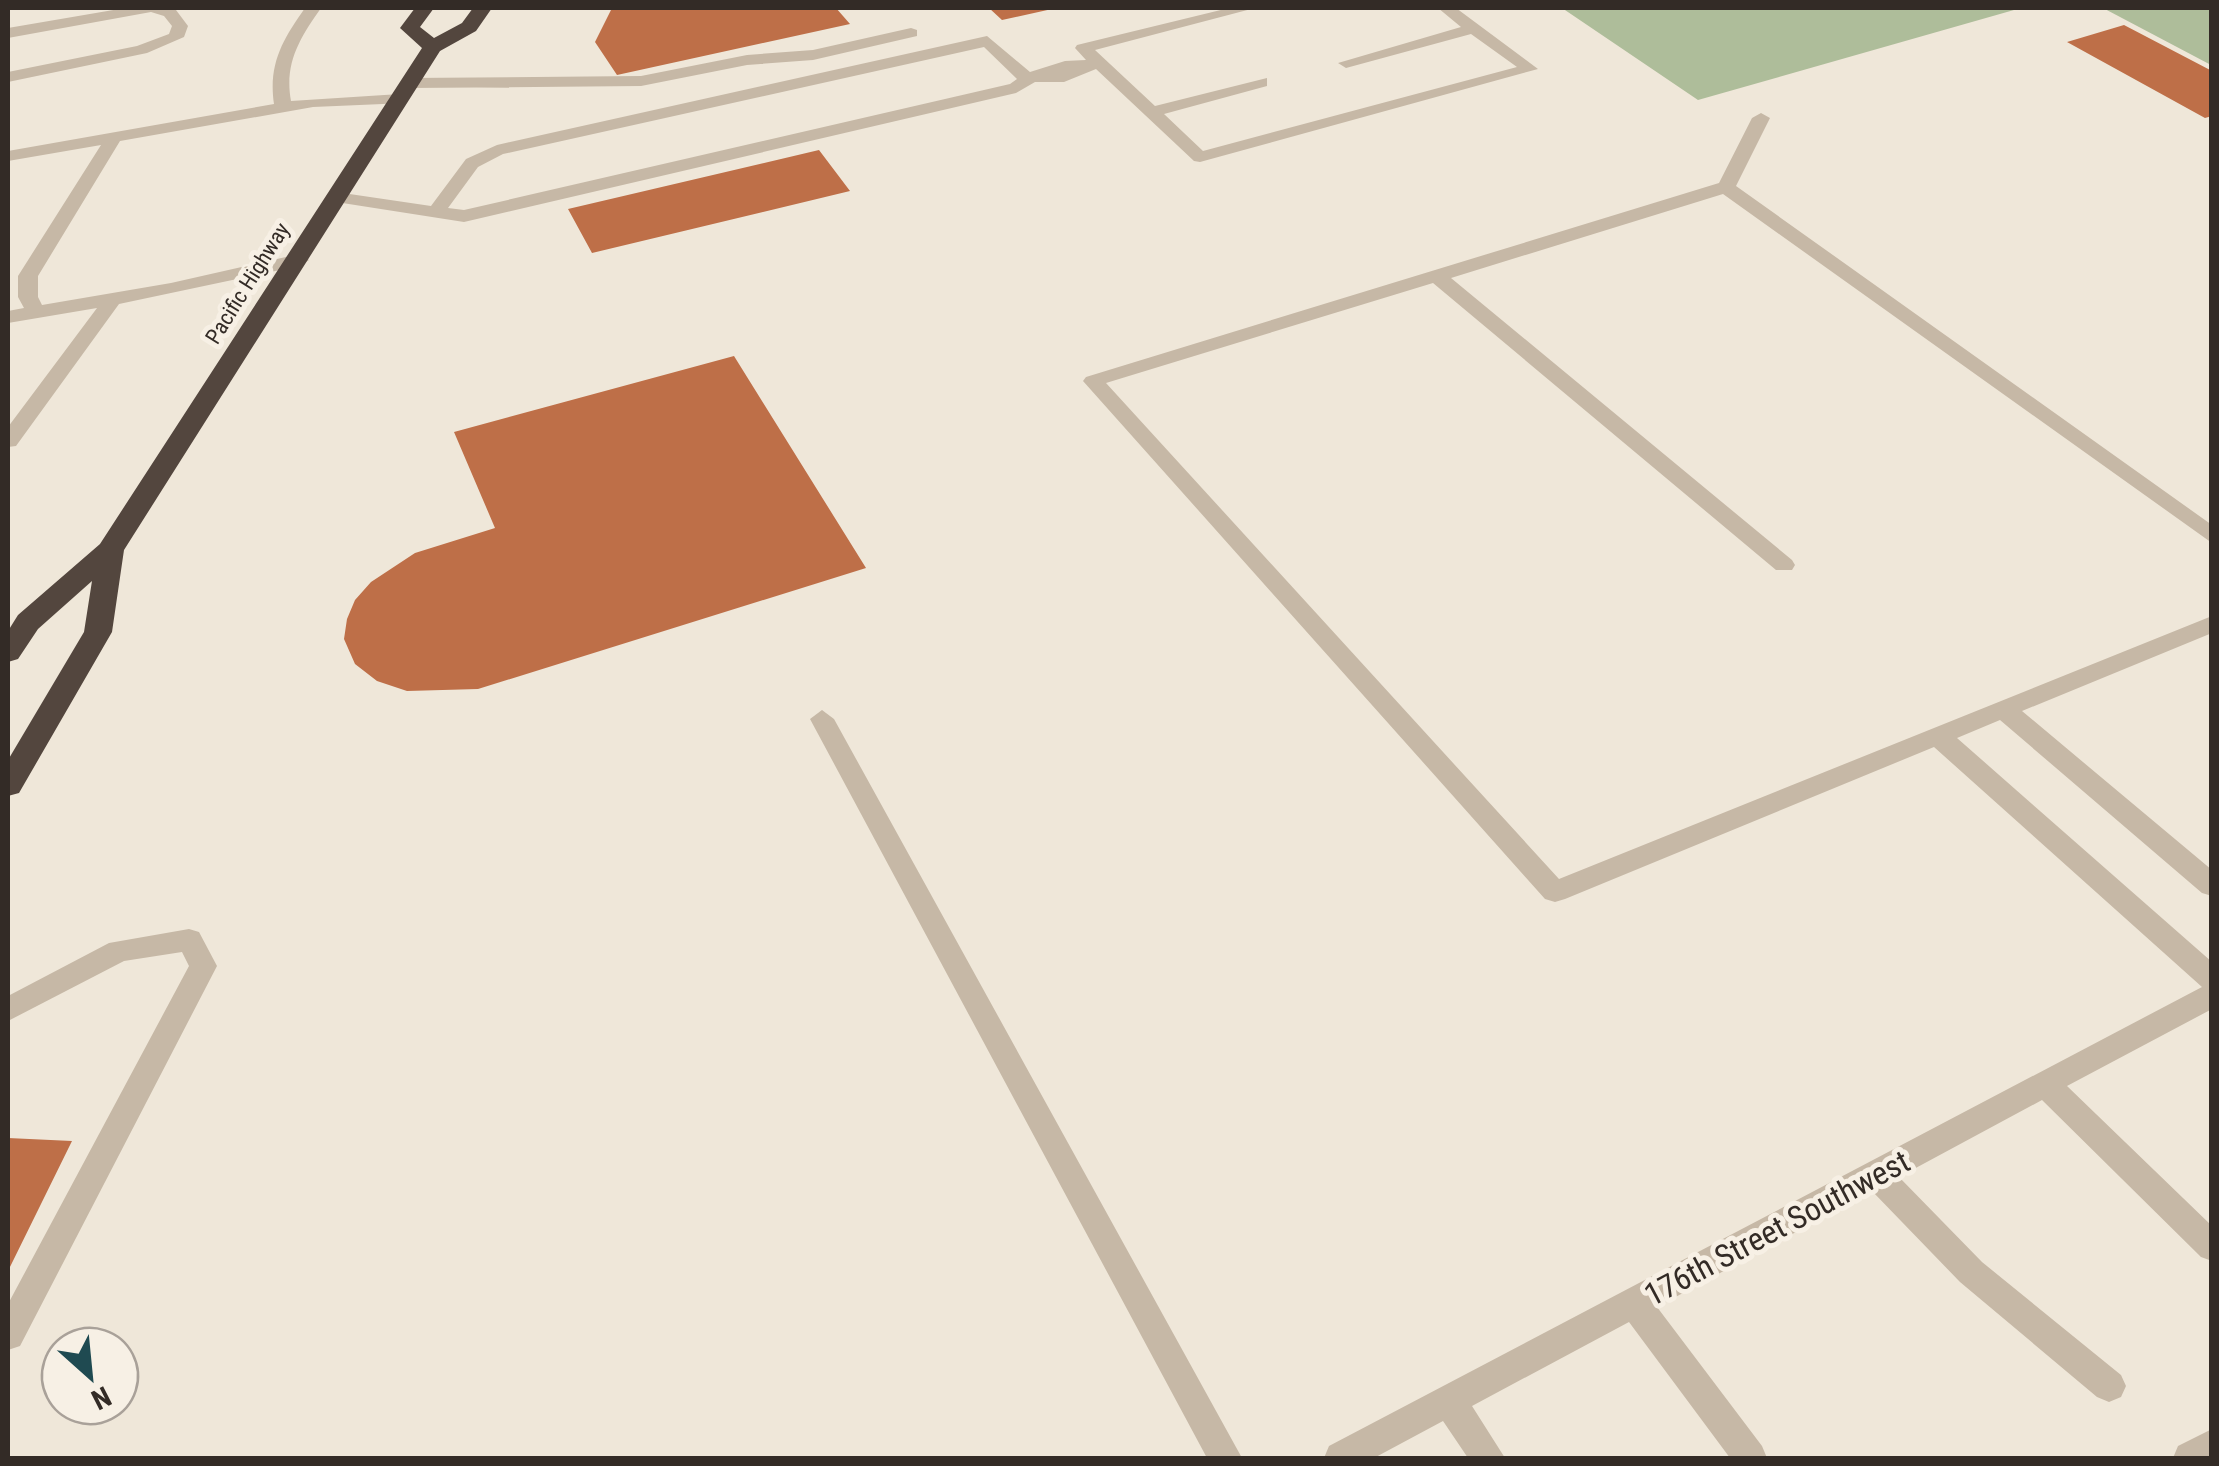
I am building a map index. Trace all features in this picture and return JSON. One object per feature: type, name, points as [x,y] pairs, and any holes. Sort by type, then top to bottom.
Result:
[{"type":"highway","points":[[424,8],[410,28],[432,47]]},
{"type":"highway","name":"Pacific Highway","points":[[8,652],[18,621],[110,550],[432,47],[469,27],[482,8]]},
{"type":"highway","name":"Pacific Highway","points":[[8,786],[98,632],[110,550]]},
{"type":"street","points":[[8,33],[152,8],[170,13],[180,26],[176,37],[141,50],[8,76]]},
{"type":"street","points":[[284,107],[277,76],[285,48],[313,8]]},
{"type":"street","points":[[1247,8],[1083,48],[1094,64],[1200,157],[1530,69],[1446,8]]},
{"type":"street","points":[[1346,63],[1474,28]]},
{"type":"street","points":[[8,156],[313,102],[404,91],[641,81],[746,60],[813,55],[910,33]]},
{"type":"street","points":[[437,210],[472,163],[497,150],[968,45],[988,41],[1031,78],[1048,80],[1084,72],[1094,64]]},
{"type":"street","points":[[336,196],[464,216],[1016,88],[1031,78]]},
{"type":"street","points":[[1151,112],[1260,82]]},
{"type":"street","points":[[1760,118],[1726,187],[1094,381],[1555,892],[2212,624]]},
{"type":"street","points":[[36,312],[28,296],[28,276],[115,136]]},
{"type":"street","points":[[1726,187],[2212,536]]},
{"type":"street","points":[[8,317],[299,260]]},
{"type":"street","points":[[1437,276],[1784,565]]},
{"type":"street","points":[[8,441],[113,299]]},
{"type":"street","points":[[2005,711],[2212,886]]},
{"type":"street","points":[[822,718],[1225,1458]]},
{"type":"street","points":[[1939,737],[2212,979]]},
{"type":"street","points":[[8,1009],[119,952],[188,940],[203,966],[8,1334]]},
{"type":"street","name":"176th Street Southwest","points":[[1341,1458],[2212,995]]},
{"type":"street","points":[[2046,1086],[2212,1246]]},
{"type":"street","points":[[1877,1175],[1970,1272],[2109,1386]]},
{"type":"street","points":[[1635,1304],[1750,1458]]},
{"type":"street","points":[[1449,1401],[1488,1458]]},
{"type":"street","points":[[2190,1458],[2212,1446]]},
{"type":"green space","points":[[1562,8],[2021,8],[1698,100]]},
{"type":"green space","points":[[2103,8],[2211,8],[2211,65]]},
{"type":"building","points":[[612,8],[836,8],[850,24],[617,75],[595,42]]},
{"type":"building","points":[[989,8],[1052,8],[1052,9],[1002,20]]},
{"type":"building","points":[[2124,25],[2212,71],[2212,116],[2205,118],[2067,42]]},
{"type":"building","points":[[819,150],[850,191],[592,253],[568,209]]},
{"type":"building","points":[[734,356],[866,568],[478,689],[407,691],[377,681],[355,664],[344,639],[347,619],[355,600],[371,582],[415,553],[495,528],[454,432]]},
{"type":"building","points":[[8,1138],[72,1141],[8,1271]]}]
